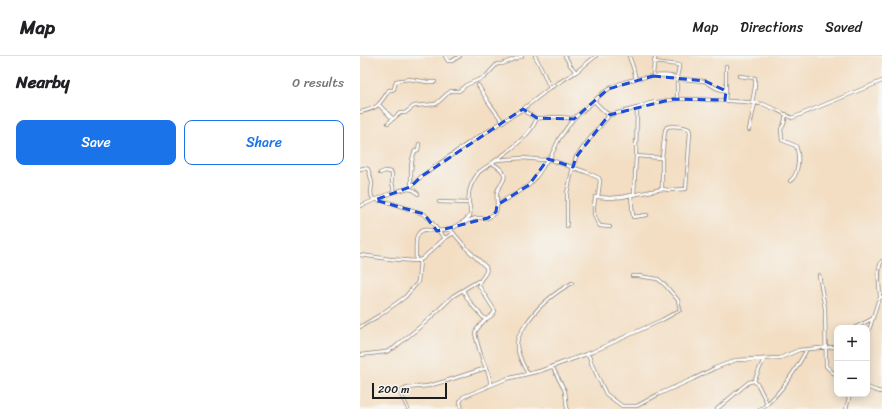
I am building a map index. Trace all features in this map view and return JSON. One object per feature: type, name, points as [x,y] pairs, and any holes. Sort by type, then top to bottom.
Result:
[{"type":"street","points":[[445,56],[448,61],[452,61],[460,56]]},
{"type":"street","points":[[388,122],[400,113],[405,113],[414,106],[436,104],[451,91],[459,91],[466,85],[485,77],[497,64],[510,62],[522,56]]},
{"type":"street","points":[[535,56],[550,88]]},
{"type":"street","points":[[565,56],[576,72]]},
{"type":"street","points":[[406,189],[467,144],[523,109],[596,56]]},
{"type":"street","points":[[629,56],[636,79]]},
{"type":"street","points":[[653,76],[656,56]]},
{"type":"street","points":[[654,62],[679,65],[676,99]]},
{"type":"street","points":[[725,100],[726,66]]},
{"type":"street","points":[[497,205],[529,185],[551,156],[559,139],[574,118],[608,89],[627,81],[653,76],[664,76],[705,81],[716,88],[726,91]]},
{"type":"street","points":[[738,76],[755,78],[749,130]]},
{"type":"street","points":[[360,112],[372,109],[379,105],[389,90],[394,89],[396,81],[409,79],[435,82]]},
{"type":"street","points":[[594,100],[607,114],[610,115],[650,103],[676,99],[725,100],[763,104],[792,118],[882,81]]},
{"type":"street","points":[[478,85],[503,122]]},
{"type":"street","points":[[379,105],[393,119]]},
{"type":"street","points":[[634,194],[637,108]]},
{"type":"street","points":[[523,109],[530,115],[537,118],[574,118]]},
{"type":"street","points":[[567,226],[567,193],[572,167],[576,157],[608,117],[607,114]]},
{"type":"street","points":[[786,114],[784,124],[781,129],[782,140],[796,146],[798,157],[797,169],[794,178],[790,181]]},
{"type":"street","points":[[464,223],[470,216],[471,210],[469,203],[469,191],[479,172],[506,153],[527,133],[536,122],[537,118]]},
{"type":"street","points":[[598,197],[610,198],[662,189],[686,189],[689,129],[674,126],[666,128],[662,158],[662,189]]},
{"type":"street","points":[[411,185],[412,156],[415,150],[418,150],[419,144]]},
{"type":"street","points":[[636,156],[662,158]]},
{"type":"street","points":[[495,161],[502,159],[523,158],[548,159],[599,178],[598,197],[595,197],[594,202],[594,214],[600,226],[610,227]]},
{"type":"street","points":[[416,261],[416,239],[420,232],[424,229],[437,231],[450,229],[476,218],[491,217],[496,212],[498,191],[505,179],[505,175],[498,167],[492,164]]},
{"type":"street","points":[[360,169],[368,169],[371,176],[371,196],[373,199],[391,203],[424,214],[437,231],[445,238]]},
{"type":"street","points":[[380,173],[385,171],[391,172],[394,192]]},
{"type":"street","points":[[360,206],[394,192],[406,189],[414,190],[418,194]]},
{"type":"street","points":[[631,195],[633,217],[646,215]]},
{"type":"street","points":[[439,202],[469,203]]},
{"type":"street","points":[[360,355],[386,352],[394,348],[421,326],[453,296],[479,281],[486,273],[486,266],[467,249],[450,229]]},
{"type":"street","points":[[360,255],[416,261],[420,260],[445,238],[454,233]]},
{"type":"street","points":[[360,327],[405,297],[418,282],[420,260]]},
{"type":"street","points":[[870,326],[881,297],[879,271],[882,261]]},
{"type":"street","points":[[818,275],[825,308],[826,366],[834,373]]},
{"type":"street","points":[[462,409],[460,402],[463,397],[506,379],[540,371],[588,354],[662,320],[680,310],[678,300],[658,279],[632,276]]},
{"type":"street","points":[[479,281],[479,286],[495,311],[493,315],[476,330],[475,333],[482,359],[489,373],[491,381],[489,386]]},
{"type":"street","points":[[528,374],[517,350],[518,338],[529,318],[539,307],[556,292],[572,283]]},
{"type":"street","points":[[463,290],[474,308],[486,320]]},
{"type":"street","points":[[860,325],[872,319]]},
{"type":"street","points":[[588,354],[606,394],[622,406],[637,406],[659,394],[736,360],[780,358],[796,351],[826,347],[834,348]]},
{"type":"street","points":[[760,409],[775,397],[792,376],[807,349]]},
{"type":"street","points":[[717,409],[749,382],[754,381],[764,358]]},
{"type":"street","points":[[552,366],[565,391],[568,409]]},
{"type":"street","points":[[408,409],[400,392],[407,388],[428,386],[486,368]]},
{"type":"street","points":[[754,381],[758,385],[766,401],[766,405]]},
{"type":"street","points":[[870,388],[882,392]]},
{"type":"street","points":[[846,409],[849,397]]},
{"type":"highlighted area","points":[[653,76],[705,81],[726,91],[725,100],[673,99],[609,115],[576,157],[573,167],[548,159],[529,185],[497,205],[496,212],[488,218],[437,231],[424,214],[375,200],[410,187],[422,176],[523,109],[537,118],[574,119],[608,89]]}]
